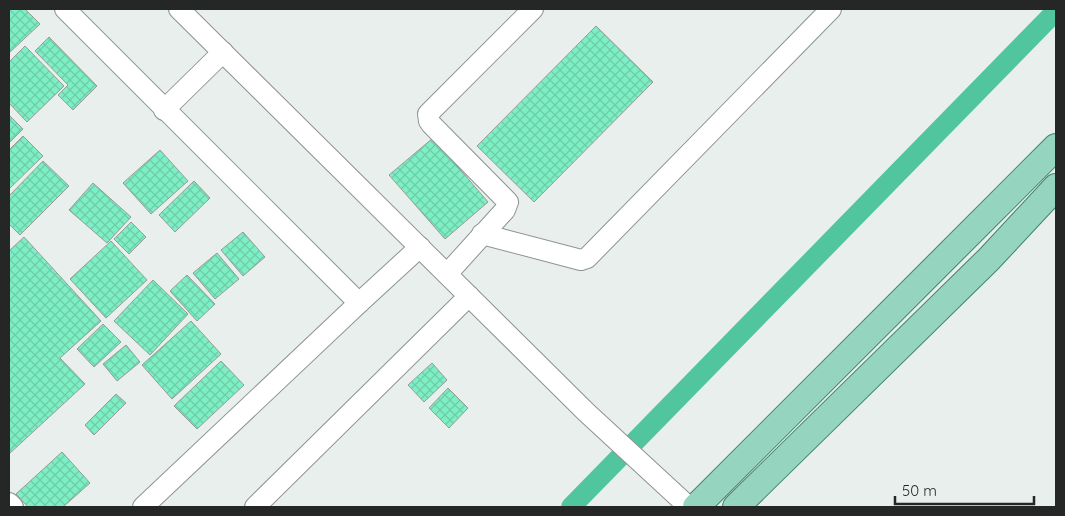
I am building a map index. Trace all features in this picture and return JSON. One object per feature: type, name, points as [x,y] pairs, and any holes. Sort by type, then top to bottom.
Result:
[{"type":"main road","points":[[696,507],[1056,148]]},
{"type":"main road","points":[[736,507],[989,259],[1056,187]]},
{"type":"street","points":[[65,9],[359,303]]},
{"type":"street","points":[[179,9],[586,412],[689,507]]},
{"type":"street","points":[[447,274],[505,210],[508,202],[431,124],[428,114],[532,9]]},
{"type":"street","points":[[482,234],[581,260],[587,258],[832,9]]},
{"type":"street","points":[[164,110],[223,52]]},
{"type":"street","points":[[143,507],[420,247]]},
{"type":"street","points":[[255,507],[469,296]]},
{"type":"street","points":[[9,503],[13,507]]},
{"type":"building","points":[[9,9],[25,9],[40,24],[9,53]]},
{"type":"building","points":[[596,26],[653,82],[534,202],[477,146]]},
{"type":"building","points":[[49,37],[97,86],[73,110],[58,95],[68,85],[35,51]]},
{"type":"building","points":[[25,46],[64,86],[27,122],[9,103],[9,62]]},
{"type":"building","points":[[9,115],[23,129],[9,143]]},
{"type":"building","points":[[23,136],[43,156],[9,189],[9,150]]},
{"type":"building","points":[[433,138],[488,202],[445,239],[389,175]]},
{"type":"building","points":[[160,150],[188,181],[151,214],[123,183]]},
{"type":"building","points":[[43,161],[69,186],[20,235],[9,224],[9,196]]},
{"type":"building","points":[[194,181],[210,198],[175,232],[159,215]]},
{"type":"building","points":[[93,183],[131,217],[107,243],[69,210]]},
{"type":"building","points":[[131,222],[146,237],[129,254],[114,239]]},
{"type":"building","points":[[243,232],[265,257],[243,276],[221,250]]},
{"type":"building","points":[[24,237],[101,321],[60,358],[85,384],[9,454],[9,251]]},
{"type":"building","points":[[111,241],[147,280],[106,318],[70,279]]},
{"type":"building","points":[[217,253],[239,279],[215,299],[193,273]]},
{"type":"building","points":[[187,275],[215,304],[197,321],[170,291]]},
{"type":"building","points":[[153,280],[188,314],[150,355],[114,321]]},
{"type":"building","points":[[191,321],[221,354],[172,399],[142,365]]},
{"type":"building","points":[[103,324],[121,342],[94,367],[77,349]]},
{"type":"building","points":[[126,345],[140,362],[117,381],[103,364]]},
{"type":"building","points":[[221,361],[244,385],[197,429],[174,406]]},
{"type":"building","points":[[432,363],[447,380],[424,402],[408,385]]},
{"type":"building","points":[[448,388],[468,408],[449,428],[429,408]]},
{"type":"building","points":[[116,394],[126,403],[94,435],[85,425]]},
{"type":"building","points":[[62,452],[90,483],[63,507],[28,507],[16,494]]},
{"type":"waterway","points":[[571,507],[1056,11]]}]
